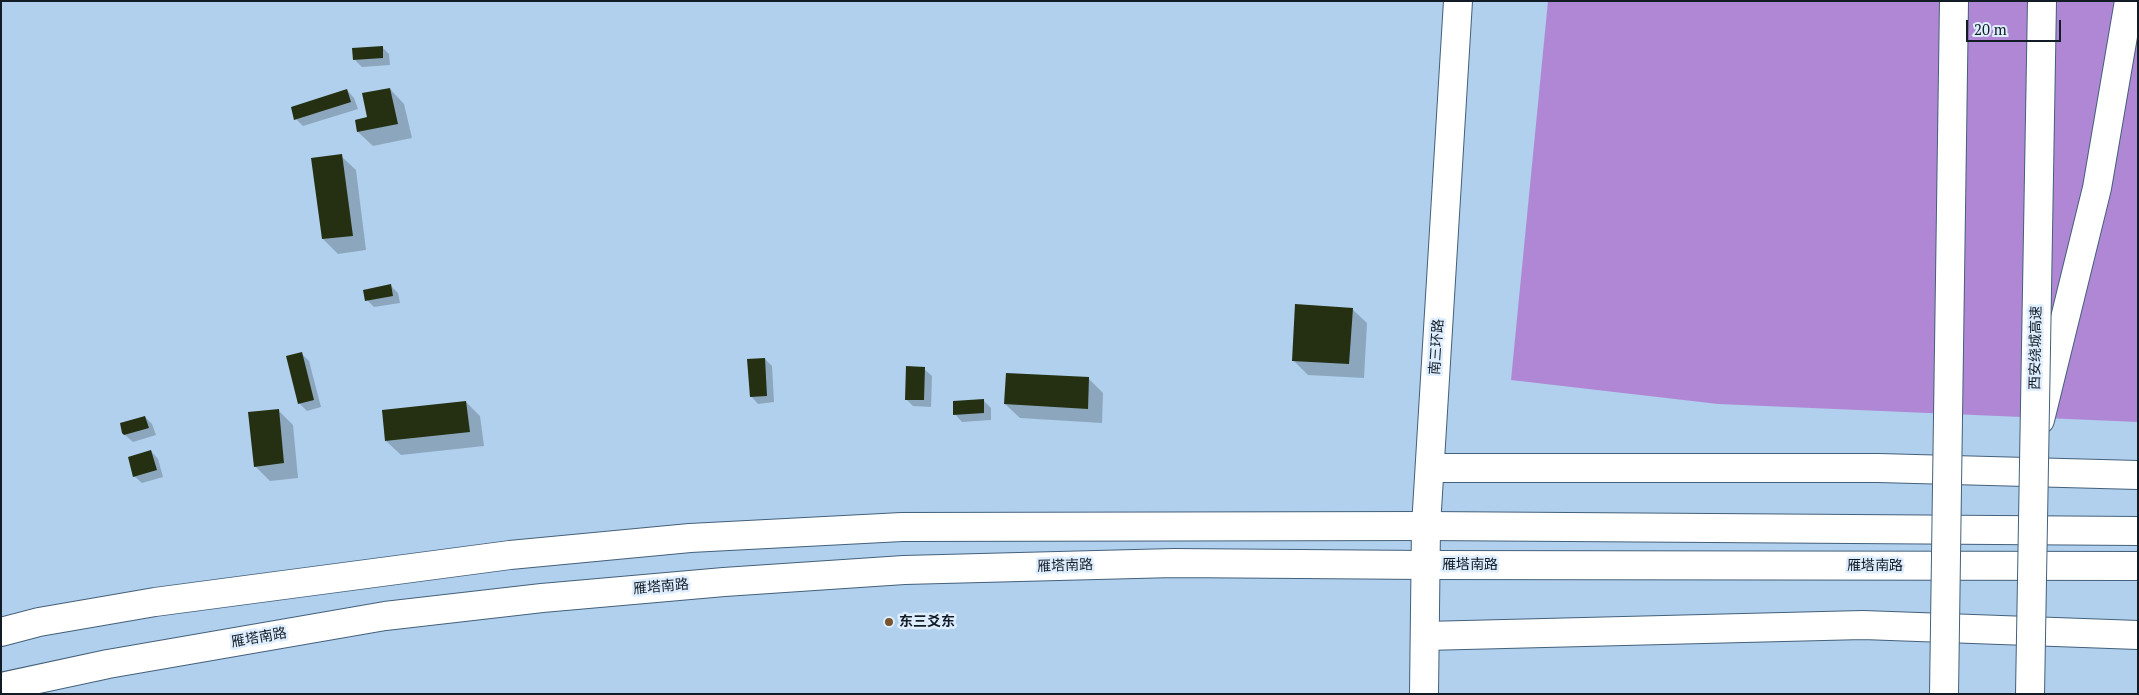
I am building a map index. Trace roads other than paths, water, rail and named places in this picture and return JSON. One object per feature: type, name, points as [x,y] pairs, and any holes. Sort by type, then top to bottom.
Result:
[{"type":"main road","name":"南三环路","points":[[1424,694],[1426,526],[1458,1]]},
{"type":"main road","points":[[1944,694],[1954,1]]},
{"type":"main road","name":"西安绕城高速","points":[[2030,694],[2042,1]]},
{"type":"main road","points":[[2035,443],[2097,188],[2129,1]]},
{"type":"main road","points":[[1430,468],[1878,468],[2138,475]]},
{"type":"main road","points":[[1,632],[39,622],[155,602],[271,585],[510,555],[690,538],[902,527],[1426,526],[2138,531]]},
{"type":"main road","name":"雁塔南路","points":[[1,687],[108,664],[385,616],[619,591],[904,570],[1174,563],[1425,566],[2138,566]]},
{"type":"main road","points":[[1424,636],[1863,625],[2138,635]]},
{"type":"place","name":"东三爻东","points":[[889,622]]}]
